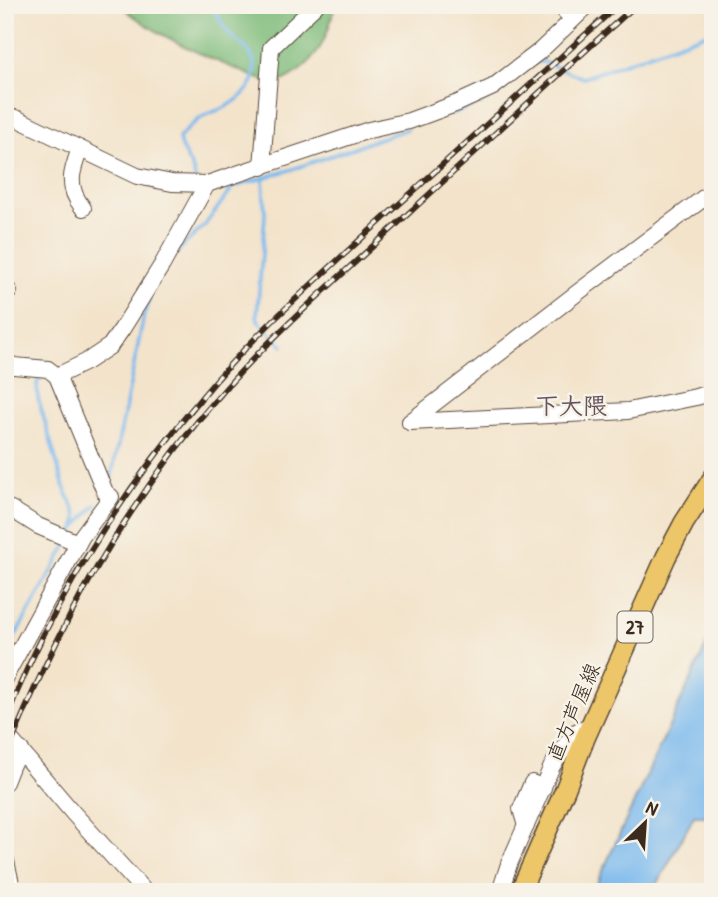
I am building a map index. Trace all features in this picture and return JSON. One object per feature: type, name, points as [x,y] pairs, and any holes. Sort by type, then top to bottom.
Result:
[{"type":"main road","name":"直方芦屋線","points":[[504,890],[565,790],[666,557],[713,478]]},
{"type":"street","points":[[262,167],[271,48],[316,5]]},
{"type":"street","points":[[559,5],[573,19]]},
{"type":"street","points":[[5,115],[137,176],[172,183],[208,184],[369,130],[409,121],[493,87],[540,51],[588,5]]},
{"type":"street","points":[[80,149],[71,180],[72,190],[83,208]]},
{"type":"street","points":[[57,376],[86,362],[110,346],[162,265],[208,184]]},
{"type":"street","points":[[713,191],[410,422],[628,411],[713,392]]},
{"type":"street","points":[[5,677],[78,543],[111,497],[105,492],[57,376],[48,369],[8,367]]},
{"type":"street","points":[[11,509],[38,526],[78,543]]},
{"type":"street","points":[[504,890],[526,826],[552,766],[574,733],[591,725]]},
{"type":"street","points":[[5,733],[145,892]]},
{"type":"street","points":[[5,782],[21,750]]},
{"type":"street","points":[[5,857],[13,892]]},
{"type":"green space","points":[[120,5],[335,6],[329,27],[316,54],[292,76],[272,84],[173,40],[154,30]]},
{"type":"water","points":[[713,631],[713,816],[694,816],[653,892],[593,892]]},
{"type":"waterway","points":[[195,178],[179,138],[200,118],[224,108],[244,94],[255,73],[255,65],[249,52],[219,19],[215,10],[218,5]]},
{"type":"waterway","points":[[536,62],[544,62],[583,78],[713,31]]},
{"type":"waterway","points":[[451,114],[485,101],[503,89]]},
{"type":"waterway","points":[[178,252],[205,225],[233,187],[407,129]]},
{"type":"waterway","points":[[263,178],[265,215],[257,316],[259,322],[283,346]]},
{"type":"waterway","points":[[109,484],[149,300]]},
{"type":"waterway","points":[[43,375],[37,383],[38,398],[64,487],[77,515],[72,536]]},
{"type":"waterway","points":[[76,527],[96,505]]},
{"type":"waterway","points":[[5,654],[68,543]]},
{"type":"waterway","points":[[5,624],[18,632]]},
{"type":"railway","points":[[5,721],[23,677],[90,551],[172,434],[220,375],[301,294],[618,5]]},
{"type":"railway","points":[[5,759],[53,649],[95,570],[143,494],[197,422],[247,365],[292,320],[636,5]]},
{"type":"district","name":"下大隈","points":[[571,405]]}]
